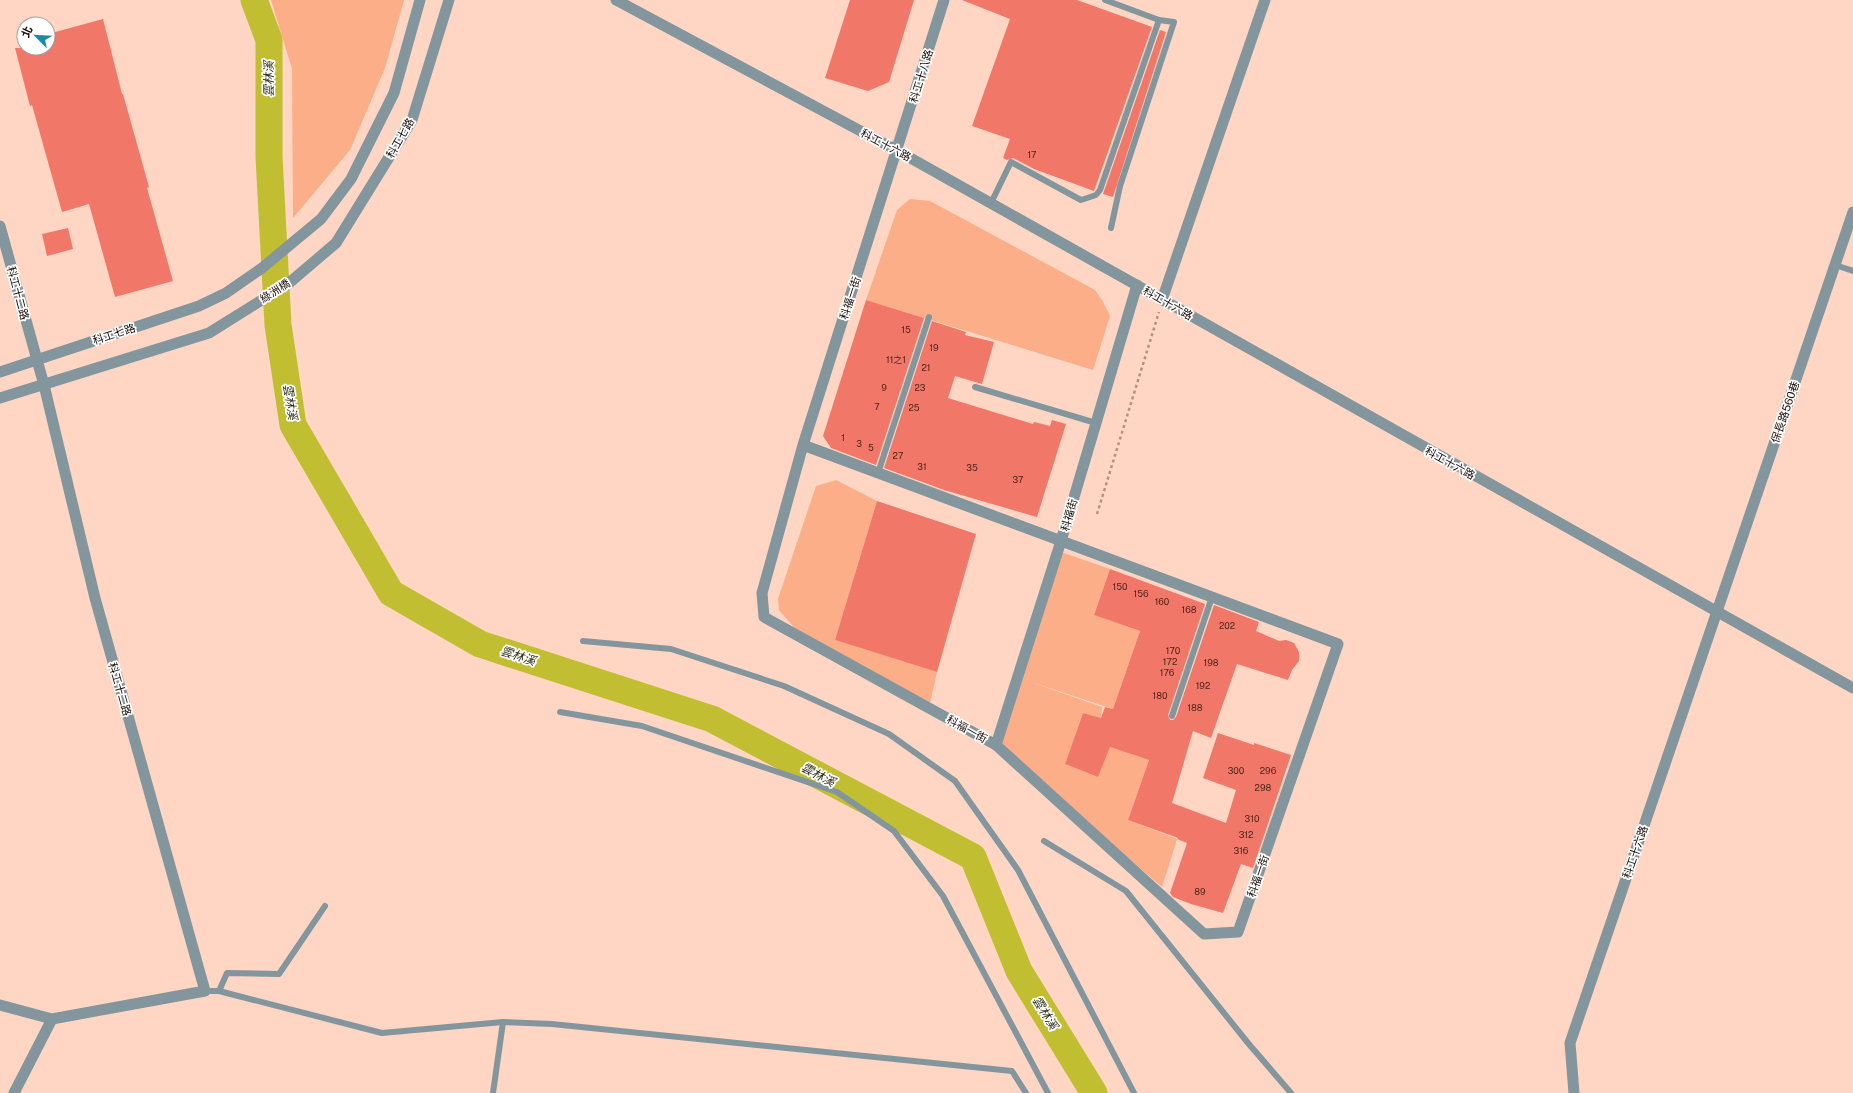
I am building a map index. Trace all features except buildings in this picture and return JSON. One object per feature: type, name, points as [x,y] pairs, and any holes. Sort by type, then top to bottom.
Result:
[{"type":"street","name":"科工七路","points":[[0,372],[199,306],[226,293],[262,268],[322,219],[351,179],[394,93],[420,0]]},
{"type":"street","name":"科工七路","points":[[336,243],[412,120],[450,0]]},
{"type":"street","name":"科工十六路","points":[[616,0],[898,151],[1717,613],[1853,688]]},
{"type":"street","name":"科工十八路","points":[[898,151],[944,0]]},
{"type":"street","points":[[1162,300],[1265,0]]},
{"type":"street","name":"科福一街","points":[[803,445],[1338,644],[1238,932],[1204,934],[996,745],[764,617],[762,593],[803,445],[898,151]]},
{"type":"street","name":"保長路560巷","points":[[1717,613],[1853,212]]},
{"type":"street","name":"科工十二路","points":[[0,226],[44,385],[95,598],[205,991]]},
{"type":"street","name":"綠洲橋","points":[[44,385],[209,333],[289,283],[336,243]]},
{"type":"street","name":"科福街","points":[[996,745],[1061,541],[1137,285]]},
{"type":"street","points":[[0,398],[44,385]]},
{"type":"street","name":"科工十六路","points":[[1574,1093],[1570,1043],[1717,613]]},
{"type":"street","points":[[0,1005],[52,1019],[205,991]]},
{"type":"street","points":[[14,1093],[52,1019]]},
{"type":"lane","points":[[1105,0],[1159,20],[1174,22],[1120,186],[1111,228]]},
{"type":"lane","points":[[991,203],[1011,162],[1081,200],[1096,195],[1100,190],[1159,20]]},
{"type":"lane","points":[[1835,265],[1853,271]]},
{"type":"lane","points":[[878,473],[929,317]]},
{"type":"lane","points":[[975,388],[1096,423]]},
{"type":"lane","points":[[1172,716],[1212,597]]},
{"type":"lane","points":[[583,641],[671,649],[784,686],[889,734],[955,782],[1018,870],[1134,1093]]},
{"type":"lane","points":[[560,712],[642,726],[837,792],[894,831],[943,896],[1048,1093]]},
{"type":"lane","points":[[1044,841],[1126,891],[1248,1043],[1291,1093]]},
{"type":"lane","points":[[219,991],[227,973],[279,974],[325,906]]},
{"type":"lane","points":[[205,991],[219,991],[382,1033],[502,1022],[552,1024],[1012,1071],[1026,1093]]},
{"type":"lane","points":[[494,1093],[502,1022]]},
{"type":"path","points":[[1097,514],[1162,300]]},
{"type":"shaded area","points":[[271,0],[404,0],[385,68],[350,150],[293,218],[292,69]]},
{"type":"shaded area","points":[[910,199],[930,201],[1095,290],[1110,316],[1093,370],[866,300],[897,210]]},
{"type":"shaded area","points":[[836,480],[877,501],[835,640],[937,672],[930,703],[798,632],[779,610],[778,599],[816,486]]},
{"type":"shaded area","points":[[1058,551],[1110,569],[1094,615],[1140,631],[1113,709],[1025,680],[1102,707],[1101,718],[1083,713],[1065,764],[1098,777],[1110,747],[1149,760],[1128,820],[1177,839],[1162,887],[996,745]]},
{"type":"waterway","name":"雲林溪","points":[[254,0],[269,40],[269,157],[278,325],[293,425],[391,593],[480,644],[712,719],[973,857],[1019,971],[1094,1093]]}]
